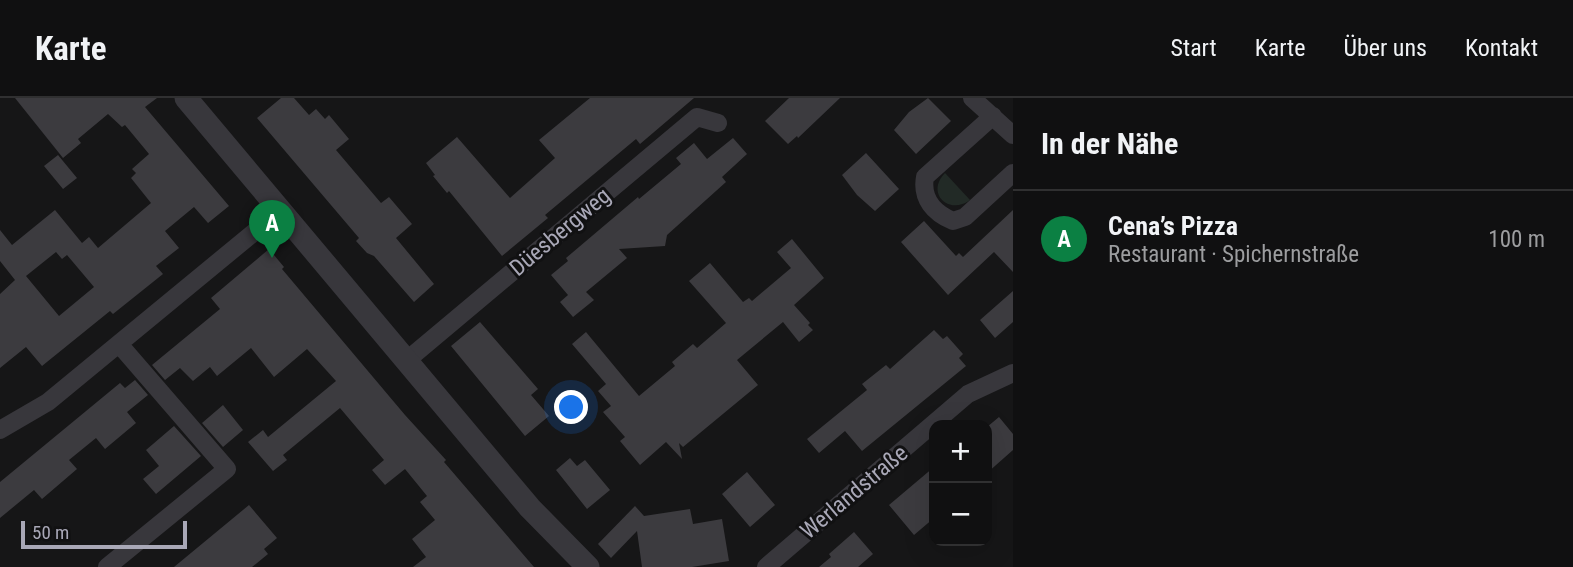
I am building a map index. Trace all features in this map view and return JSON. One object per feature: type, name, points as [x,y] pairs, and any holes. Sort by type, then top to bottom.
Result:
[{"type":"street","points":[[186,98],[530,508],[588,567]]},
{"type":"street","points":[[972,98],[1013,135]]},
{"type":"street","points":[[993,116],[925,177],[925,198],[942,216],[953,221],[965,217],[1013,173]]},
{"type":"street","name":"Düesbergweg","points":[[406,361],[697,117],[718,123]]},
{"type":"street","points":[[0,430],[48,402],[281,210]]},
{"type":"street","points":[[107,567],[227,469],[119,344]]},
{"type":"street","name":"Werlandstraße","points":[[766,567],[968,394],[1013,373]]},
{"type":"shaded area","points":[[945,173],[970,200],[954,205],[942,200],[938,188]]},
{"type":"building","points":[[15,98],[157,98],[145,107],[229,206],[208,223],[194,207],[165,231],[179,248],[156,266],[163,274],[113,314],[110,311],[42,366],[26,347],[0,368],[0,294],[15,280],[0,261],[0,230],[12,245],[55,210],[82,243],[89,237],[98,248],[151,203],[131,178],[136,173],[132,169],[149,154],[125,125],[122,127],[108,114],[78,139],[81,143],[63,158]],"holes":[[[56,252],[62,259],[67,255],[94,287],[59,316],[26,276]]]},
{"type":"building","points":[[281,98],[294,98],[309,115],[316,109],[325,119],[329,115],[349,139],[336,150],[381,203],[389,197],[412,224],[396,238],[434,284],[414,302],[374,256],[367,253],[356,241],[359,238],[257,118]]},
{"type":"building","points":[[590,98],[694,98],[640,144],[636,139],[545,215],[548,218],[502,256],[449,191],[447,193],[433,176],[435,175],[426,163],[457,137],[510,198],[555,158],[539,140]]},
{"type":"building","points":[[789,98],[840,98],[798,138],[797,136],[788,144],[765,121]]},
{"type":"building","points":[[928,98],[951,121],[916,154],[894,130],[909,112]]},
{"type":"building","points":[[733,138],[747,154],[722,177],[726,182],[667,235],[665,246],[619,249],[627,258],[586,292],[594,300],[573,317],[560,302],[568,295],[551,275],[568,261],[566,258],[681,164],[676,158],[694,143],[707,159]]},
{"type":"building","points":[[866,153],[899,189],[875,211],[857,195],[842,175]]},
{"type":"building","points":[[58,155],[77,178],[63,189],[44,166]]},
{"type":"building","points":[[1013,210],[1013,272],[994,252],[948,295],[901,242],[924,221],[956,256],[959,253],[963,257]]},
{"type":"building","points":[[792,239],[824,278],[794,305],[813,330],[799,342],[783,322],[737,360],[758,385],[683,447],[679,443],[682,459],[666,442],[640,465],[620,441],[625,437],[603,412],[611,406],[598,391],[606,384],[572,344],[586,332],[639,396],[675,366],[672,362],[693,344],[697,348],[726,323],[689,281],[710,263],[743,302],[749,298],[752,301],[791,268],[777,252]]},
{"type":"building","points":[[269,249],[284,267],[282,269],[534,567],[413,567],[426,557],[412,539],[435,520],[420,502],[427,496],[405,469],[385,485],[372,470],[384,460],[340,408],[283,455],[287,460],[273,471],[248,442],[263,430],[268,437],[336,381],[307,349],[274,377],[251,348],[217,376],[210,367],[193,381],[180,368],[165,380],[152,365],[220,309],[211,298]]},
{"type":"building","points":[[1013,291],[1013,322],[995,338],[980,320]]},
{"type":"building","points":[[480,322],[538,389],[531,395],[549,416],[525,436],[451,346]]},
{"type":"building","points":[[934,330],[943,339],[947,336],[963,354],[959,358],[966,366],[862,451],[845,431],[819,453],[807,439],[867,390],[862,384],[886,365],[890,369]]},
{"type":"building","points":[[135,380],[148,395],[127,412],[136,423],[105,449],[96,438],[69,460],[77,469],[42,499],[34,490],[0,518],[0,482],[120,383],[125,388]]},
{"type":"building","points":[[223,405],[243,430],[223,447],[202,423]]},
{"type":"building","points":[[999,417],[1013,434],[1013,450],[992,469],[992,423]]},
{"type":"building","points":[[174,426],[201,456],[156,494],[143,479],[159,466],[146,450]]},
{"type":"building","points":[[570,458],[577,466],[585,460],[610,490],[587,509],[556,470]]},
{"type":"building","points":[[929,471],[929,522],[914,535],[889,505]]},
{"type":"building","points":[[747,472],[775,505],[750,527],[722,494]]},
{"type":"building","points":[[249,505],[277,538],[264,549],[268,554],[252,567],[174,567]]},
{"type":"building","points":[[635,506],[644,516],[690,509],[693,524],[722,519],[729,561],[692,567],[642,567],[637,531],[611,558],[598,544]]},
{"type":"building","points":[[854,532],[873,554],[858,567],[819,567],[831,557],[829,554]]},
{"type":"place","name":"Cena’s Pizza","points":[[272,258]]}]
